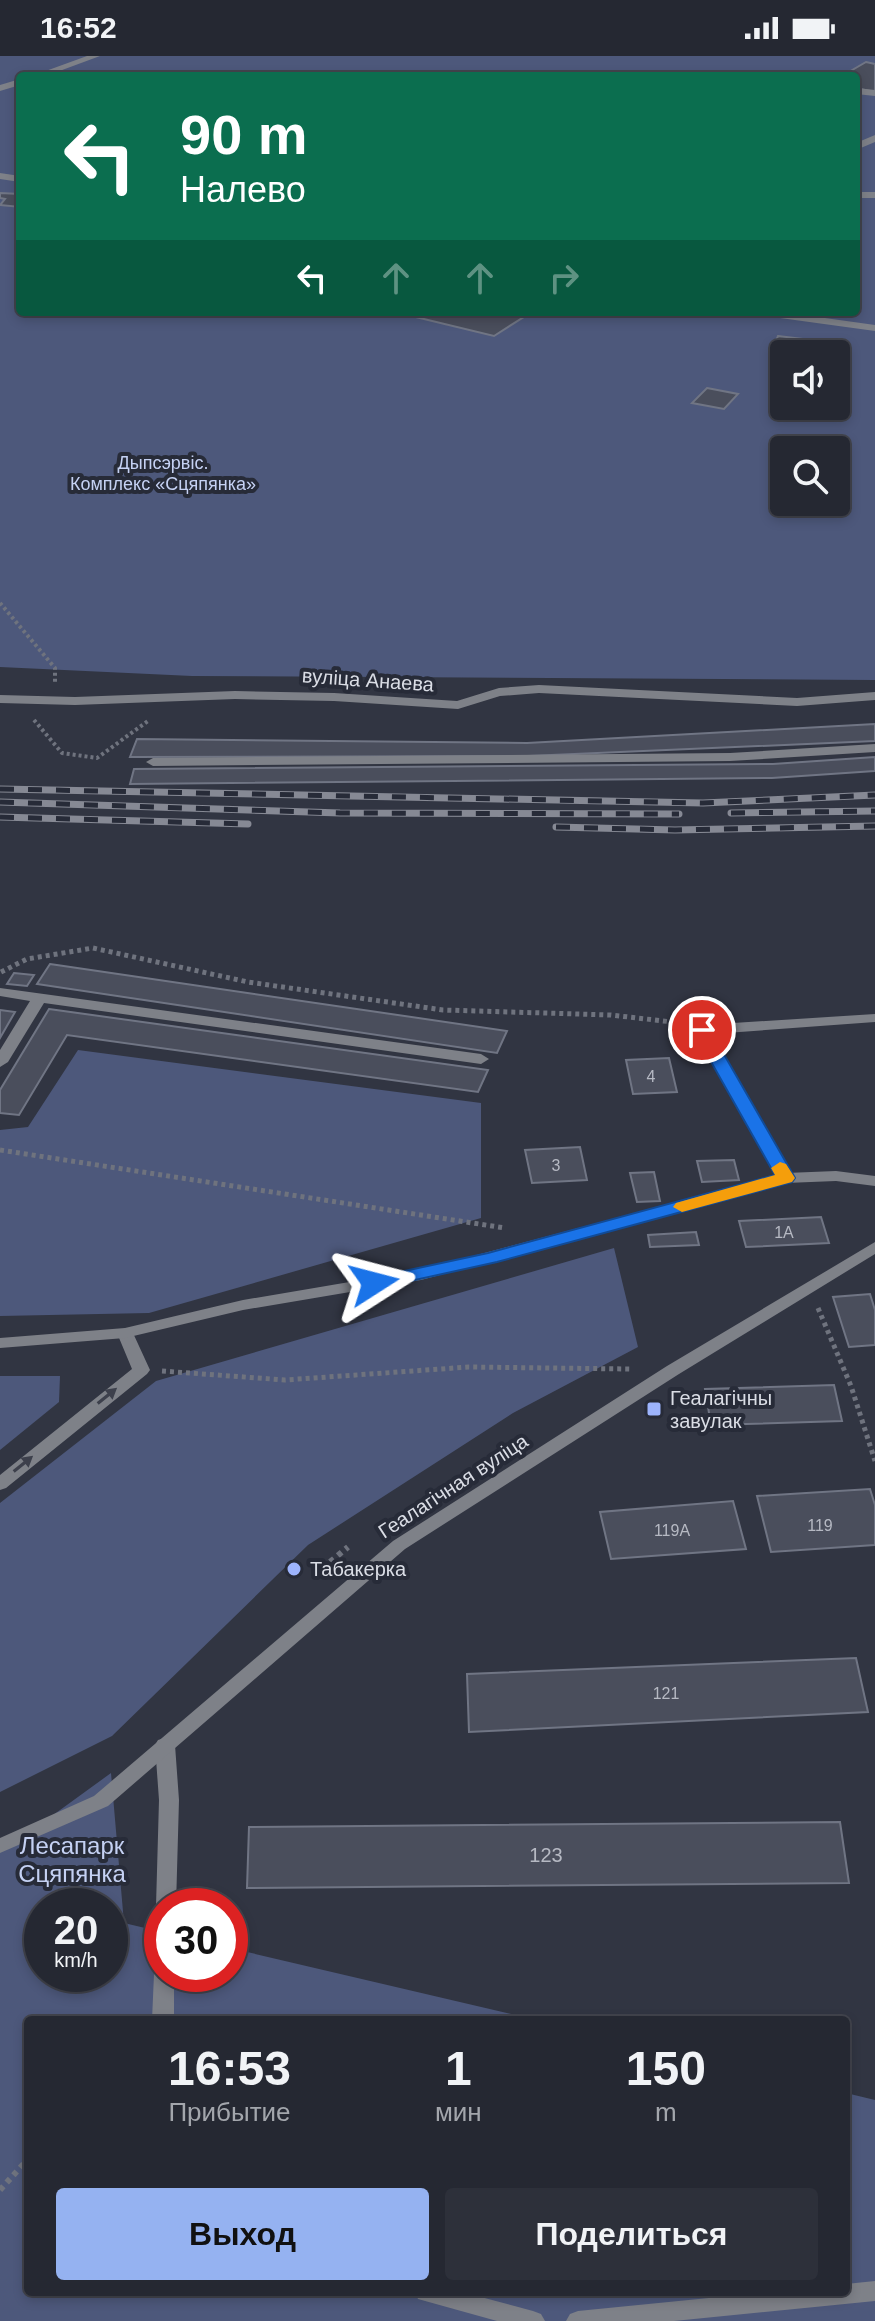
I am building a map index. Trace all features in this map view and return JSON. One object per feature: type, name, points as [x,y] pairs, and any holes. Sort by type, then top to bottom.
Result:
[{"type":"street","points":[[49,72],[96,56]]},
{"type":"street","points":[[788,316],[875,328]]},
{"type":"street","name":"вуліца Анаева","points":[[0,699],[334,697],[458,705],[499,692],[539,689],[797,702],[875,696]]},
{"type":"street","points":[[153,762],[730,757],[875,748]]},
{"type":"street","points":[[0,992],[481,1059]]},
{"type":"street","points":[[0,1062],[39,998]]},
{"type":"street","points":[[786,1178],[702,1030],[875,1018]]},
{"type":"street","points":[[0,1343],[125,1333],[243,1305],[421,1275],[786,1178],[836,1176],[875,1181]]},
{"type":"street","name":"Геалагічная вуліца","points":[[0,1846],[101,1801],[399,1545],[673,1370],[874,1249]]},
{"type":"street","points":[[0,1484],[141,1370],[125,1333]]},
{"type":"street","points":[[165,1745],[169,1800],[167,1888]]},
{"type":"street","points":[[163,2016],[164,1992]]},
{"type":"street","points":[[850,2294],[875,2291]]},
{"type":"street","points":[[441,2296],[533,2321]]},
{"type":"street","points":[[578,2321],[826,2296]]},
{"type":"path","points":[[0,603],[55,668],[56,700]]},
{"type":"path","points":[[18,700],[62,753],[97,758],[180,697]]},
{"type":"path","points":[[0,972],[27,959],[93,948],[248,982],[443,1010],[611,1015],[674,1021],[702,1030]]},
{"type":"path","points":[[0,1150],[520,1230]]},
{"type":"path","points":[[816,1303],[851,1386],[875,1461]]},
{"type":"path","points":[[141,1370],[285,1380],[469,1367],[673,1370]]},
{"type":"path","points":[[330,1562],[348,1547]]},
{"type":"path","points":[[0,2190],[24,2163]]},
{"type":"green space","name":"Дыпсэрвіс. Комплекс «Сцяпянка»","points":[[0,56],[875,56],[875,680],[192,676],[0,667]]},
{"type":"green space","points":[[78,1050],[481,1103],[481,1218],[149,1313],[0,1316],[0,1130],[28,1127]]},
{"type":"green space","points":[[614,1248],[638,1347],[513,1413],[308,1545],[112,1736],[0,1792],[0,1503],[156,1381]]},
{"type":"green space","points":[[0,1376],[60,1376],[59,1402],[0,1450]]},
{"type":"green space","name":"Лесапарк Сцяпянка","points":[[111,1773],[121,1888],[24,1888],[24,1992],[128,1992],[128,1924],[144,1928],[144,1992],[248,1992],[248,1952],[520,2016],[24,2016],[24,2296],[850,2296],[850,2094],[875,2100],[875,2321],[0,2321],[0,1839],[49,1818]]},
{"type":"building","points":[[866,62],[875,64],[875,92],[860,89],[860,72],[849,72]]},
{"type":"building","points":[[0,193],[16,194],[16,207],[0,205],[5,199],[0,198]]},
{"type":"building","points":[[412,316],[525,316],[494,336]]},
{"type":"building","points":[[778,336],[812,340],[776,340]]},
{"type":"building","points":[[707,388],[738,394],[724,409],[692,403]]},
{"type":"building","points":[[875,724],[875,741],[528,756],[130,757],[137,739],[527,743]]},
{"type":"building","points":[[875,757],[875,771],[772,778],[130,784],[134,769],[773,764]]},
{"type":"building","points":[[50,964],[507,1031],[497,1053],[37,984]]},
{"type":"building","points":[[14,973],[34,975],[27,986],[7,984]]},
{"type":"building","points":[[49,1009],[488,1070],[478,1092],[67,1035],[19,1115],[0,1113],[0,1090]]},
{"type":"building","points":[[0,1010],[15,1012],[0,1038]]},
{"type":"building","points":[[669,1058],[677,1092],[633,1094],[626,1060]]},
{"type":"building","points":[[580,1147],[587,1180],[532,1183],[525,1150]]},
{"type":"building","points":[[734,1160],[739,1180],[702,1182],[697,1161]]},
{"type":"building","points":[[654,1172],[660,1201],[637,1202],[630,1173]]},
{"type":"building","points":[[821,1217],[829,1243],[746,1247],[739,1221]]},
{"type":"building","points":[[696,1232],[699,1245],[650,1247],[648,1235]]},
{"type":"building","points":[[870,1294],[875,1310],[875,1345],[849,1347],[833,1297]]},
{"type":"building","points":[[834,1385],[842,1421],[711,1425],[705,1389]]},
{"type":"building","points":[[870,1489],[875,1505],[875,1545],[771,1552],[757,1496]]},
{"type":"building","points":[[733,1501],[746,1549],[611,1559],[600,1512]]},
{"type":"building","points":[[856,1658],[868,1712],[469,1732],[467,1674]]},
{"type":"building","points":[[840,1822],[849,1883],[247,1888],[249,1827]]},
{"type":"railway","points":[[0,789],[703,803],[875,795]]},
{"type":"railway","points":[[0,802],[340,813],[679,814]]},
{"type":"railway","points":[[731,813],[875,811]]},
{"type":"railway","points":[[0,817],[248,824]]},
{"type":"railway","points":[[556,827],[675,830],[875,826]]},
{"type":"slow traffic","points":[[682,1207],[786,1178],[780,1168]]},
{"type":"place","name":"Геалагічны завулак","points":[[654,1409]]},
{"type":"place","name":"Табакерка","points":[[294,1569]]},
{"type":"route","points":[[374,1283],[490,1258],[786,1178],[702,1030]]}]
